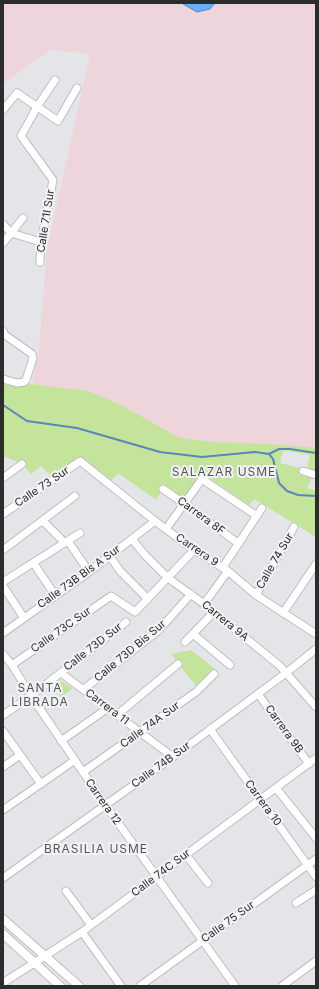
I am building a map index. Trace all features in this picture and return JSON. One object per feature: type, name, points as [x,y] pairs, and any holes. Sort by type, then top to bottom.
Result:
[{"type":"main road","points":[[3,919],[79,986]]},
{"type":"main road","points":[[3,935],[35,962],[60,986]]},
{"type":"street","points":[[37,107],[55,80]]},
{"type":"street","points":[[3,110],[17,94],[58,121],[77,88]]},
{"type":"street","name":"Calle 71I Sur","points":[[37,107],[21,136],[53,180],[41,242],[40,262]]},
{"type":"street","points":[[3,244],[23,218]]},
{"type":"street","points":[[3,224],[11,233],[41,242]]},
{"type":"street","points":[[3,331],[5,335],[33,356],[26,380],[17,383],[3,379]]},
{"type":"street","name":"Calle 73 Sur","points":[[6,512],[80,461]]},
{"type":"street","name":"Carrera 9","points":[[80,461],[194,550],[225,569],[256,595],[316,634]]},
{"type":"street","points":[[3,478],[22,464]]},
{"type":"street","points":[[303,471],[316,475]]},
{"type":"street","points":[[166,528],[202,479],[257,516]]},
{"type":"street","name":"Carrera 8F","points":[[164,490],[239,544]]},
{"type":"street","points":[[3,550],[75,496]]},
{"type":"street","points":[[3,504],[6,512]]},
{"type":"street","points":[[204,604],[262,508]]},
{"type":"street","points":[[43,521],[67,542],[89,572]]},
{"type":"street","name":"Calle 73B Bis A Sur","points":[[3,633],[89,572],[109,555],[156,521]]},
{"type":"street","name":"Calle 74 Sur","points":[[256,595],[294,527]]},
{"type":"street","points":[[3,572],[6,580],[34,564],[80,533]]},
{"type":"street","name":"Carrera 9A","points":[[132,538],[144,554],[168,578],[204,604],[280,666],[316,708]]},
{"type":"street","points":[[109,555],[120,571],[148,599],[194,550]]},
{"type":"street","points":[[34,564],[55,595]]},
{"type":"street","points":[[283,613],[316,564]]},
{"type":"street","points":[[3,586],[24,618]]},
{"type":"street","name":"Calle 73D Bis Sur","points":[[84,689],[159,630],[191,594]]},
{"type":"street","name":"Calle 73C Sur","points":[[12,664],[111,596],[135,612],[148,599]]},
{"type":"street","points":[[185,642],[214,612]]},
{"type":"street","name":"Calle 73D Sur","points":[[3,715],[31,696],[126,622]]},
{"type":"street","points":[[193,634],[230,665]]},
{"type":"street","name":"Calle 74B Sur","points":[[3,878],[173,757],[316,649]]},
{"type":"street","name":"Carrera 12","points":[[3,654],[12,664],[31,696],[74,760],[235,986]]},
{"type":"street","points":[[117,715],[178,664]]},
{"type":"street","name":"Carrera 11","points":[[61,673],[173,757]]},
{"type":"street","name":"Calle 74A Sur","points":[[83,772],[196,692],[214,674]]},
{"type":"street","name":"Carrera 9B","points":[[258,694],[309,764]]},
{"type":"street","points":[[61,741],[108,708]]},
{"type":"street","name":"Carrera 10","points":[[210,729],[316,877]]},
{"type":"street","points":[[3,731],[42,784]]},
{"type":"street","points":[[3,767],[20,755]]},
{"type":"street","name":"Calle 74C Sur","points":[[3,983],[82,932],[316,758]]},
{"type":"street","points":[[3,810],[74,760]]},
{"type":"street","points":[[276,788],[316,838]]},
{"type":"street","points":[[186,854],[208,883]]},
{"type":"street","name":"Calle 75 Sur","points":[[142,986],[316,858]]},
{"type":"street","points":[[296,903],[316,890]]},
{"type":"street","points":[[66,891],[91,925]]},
{"type":"street","points":[[82,932],[121,986]]},
{"type":"street","points":[[282,986],[316,961]]},
{"type":"shaded area","points":[[3,3],[316,3],[316,448],[271,444],[215,442],[180,438],[121,405],[88,391],[32,384],[39,351],[47,249],[90,54],[50,50],[3,84]]},
{"type":"green space","points":[[3,382],[17,385],[32,384],[88,391],[121,405],[180,438],[215,442],[271,444],[316,448],[316,472],[307,469],[310,455],[283,450],[280,463],[300,468],[299,473],[312,477],[307,488],[316,491],[316,537],[254,499],[249,505],[202,473],[183,500],[164,487],[156,500],[118,473],[108,484],[80,461],[54,479],[41,466],[31,474],[22,464],[3,456]]},
{"type":"green space","points":[[191,650],[215,669],[197,687],[171,654]]},
{"type":"green space","points":[[60,681],[73,688],[61,697],[54,685]]},
{"type":"water","points":[[215,3],[210,9],[197,12],[183,4]]},
{"type":"waterway","points":[[3,405],[27,421],[77,428],[160,452],[202,457],[255,452],[269,454],[273,459],[279,483],[287,491],[298,495],[316,496]]},
{"type":"waterway","points":[[269,454],[279,449],[316,453]]},
{"type":"district","name":"SALAZAR USME","points":[[224,472]]},
{"type":"district","name":"SANTA LIBRADA","points":[[40,695]]},
{"type":"district","name":"BRASILIA USME","points":[[96,849]]}]
